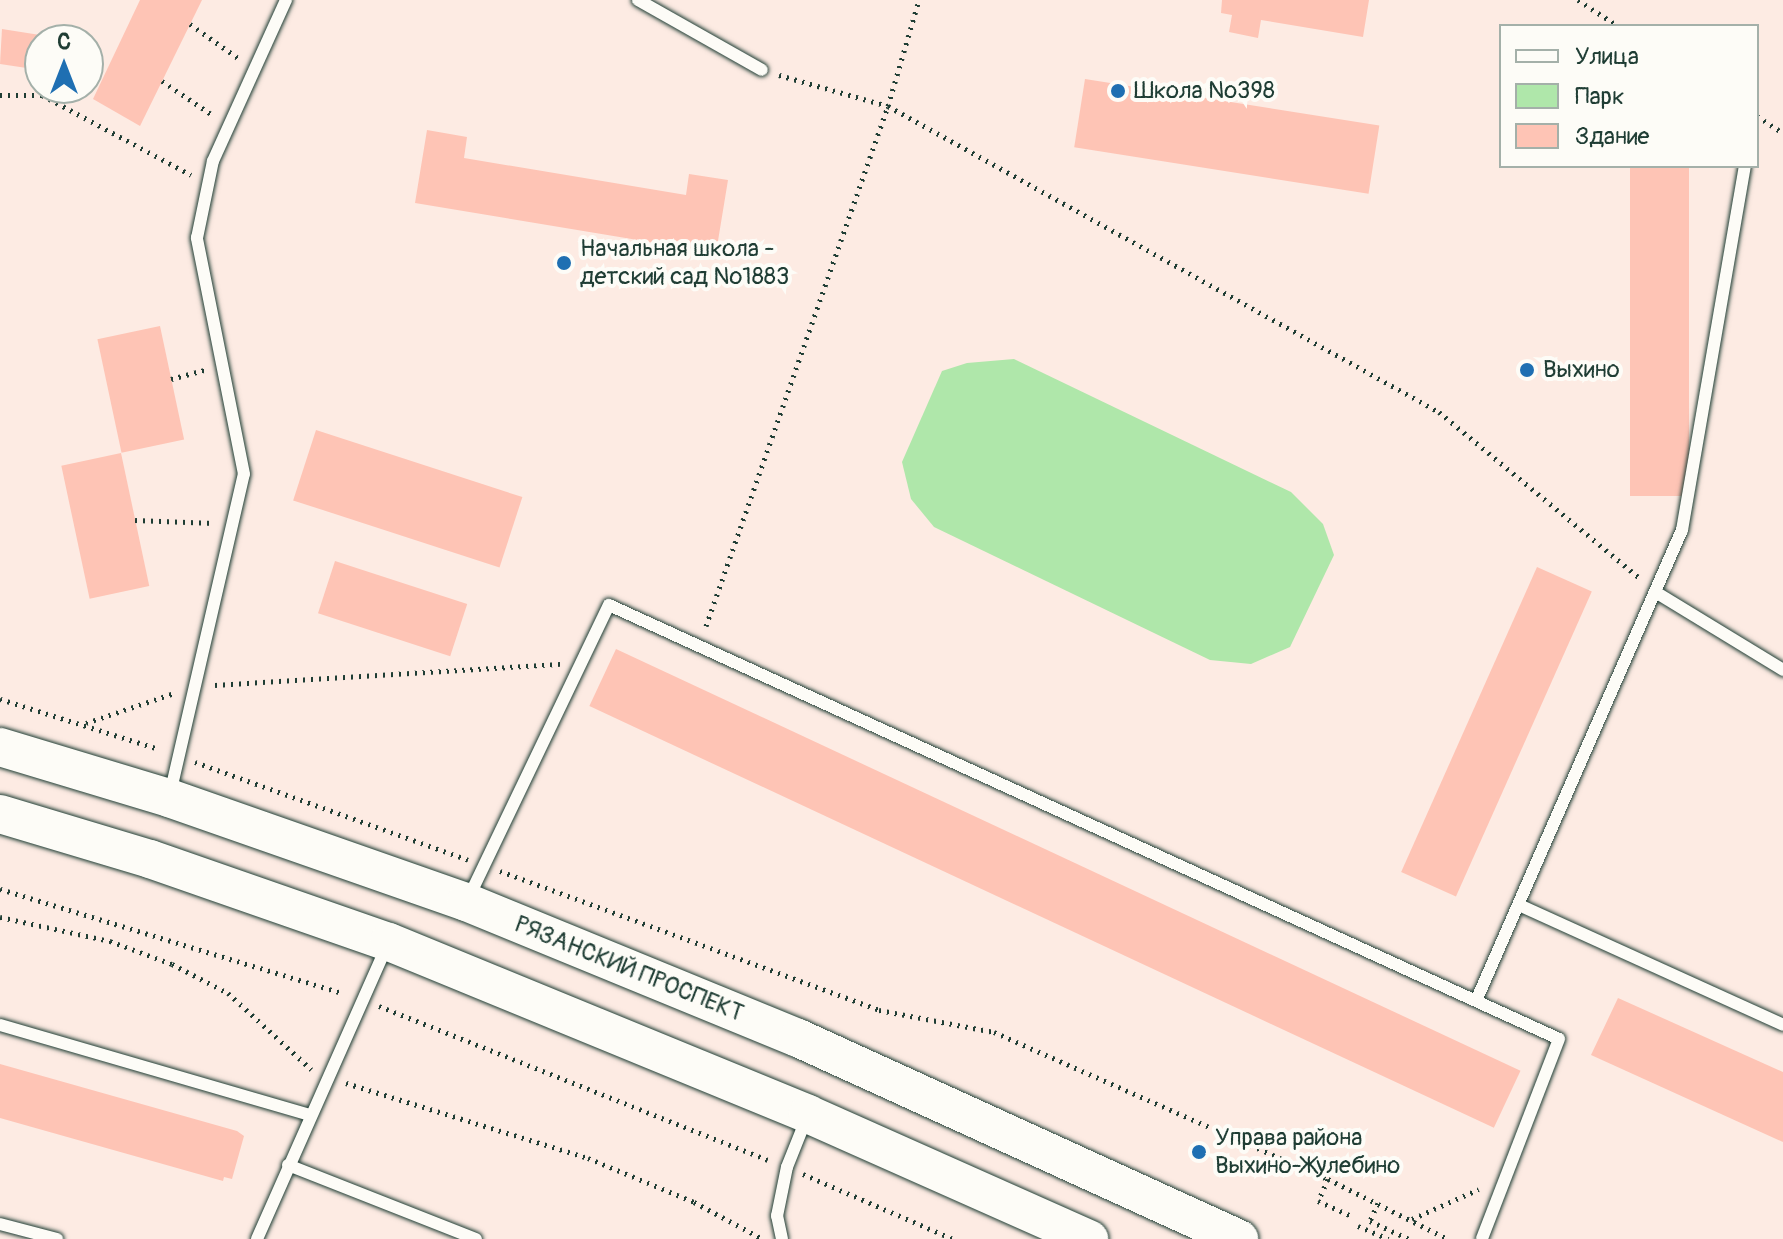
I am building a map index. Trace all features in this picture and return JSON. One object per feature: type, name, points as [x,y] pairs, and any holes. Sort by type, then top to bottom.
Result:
[{"type":"main road","name":"РЯЗАНСКИЙ ПРОСПЕКТ","points":[[0,747],[169,798],[466,902],[798,1038],[1239,1239]]},
{"type":"main road","points":[[0,814],[150,859],[389,942],[808,1114],[1089,1239]]},
{"type":"lane","points":[[169,798],[244,474],[197,238],[208,184],[229,126],[286,0]]},
{"type":"lane","points":[[638,0],[762,70]]},
{"type":"lane","points":[[1476,1001],[1682,530],[1745,168]]},
{"type":"lane","points":[[1657,593],[1783,670]]},
{"type":"lane","points":[[466,902],[486,866],[609,605],[1559,1039],[1482,1239]]},
{"type":"lane","points":[[1519,905],[1783,1025]]},
{"type":"lane","points":[[257,1239],[309,1115],[389,942]]},
{"type":"lane","points":[[0,1025],[309,1115]]},
{"type":"lane","points":[[782,1239],[777,1216],[787,1167],[808,1114]]},
{"type":"lane","points":[[288,1165],[476,1239]]},
{"type":"lane","points":[[0,1224],[57,1239]]},
{"type":"path","points":[[699,646],[888,106],[919,0]]},
{"type":"path","points":[[1578,0],[1615,24]]},
{"type":"path","points":[[190,24],[254,70]]},
{"type":"path","points":[[762,70],[888,106],[1439,412],[1657,593]]},
{"type":"path","points":[[162,81],[229,126]]},
{"type":"path","points":[[0,95],[42,95],[208,184]]},
{"type":"path","points":[[1759,117],[1783,133]]},
{"type":"path","points":[[171,379],[222,366]]},
{"type":"path","points":[[135,520],[233,524]]},
{"type":"path","points":[[86,723],[197,686],[581,663]]},
{"type":"path","points":[[0,699],[86,723],[879,1010],[994,1032],[1328,1179],[1448,1239]]},
{"type":"path","points":[[0,889],[362,999],[787,1167],[953,1239]]},
{"type":"path","points":[[0,917],[110,941],[172,964],[228,993],[298,1061],[326,1077],[588,1158],[694,1202],[764,1239]]},
{"type":"path","points":[[1411,1220],[1506,1177]]},
{"type":"path","points":[[1328,1179],[1318,1201],[1350,1215]]},
{"type":"path","points":[[1378,1203],[1370,1221],[1409,1239]]},
{"type":"path","points":[[1358,1226],[1388,1239]]},
{"type":"green space","points":[[1014,359],[1291,492],[1323,524],[1334,555],[1290,647],[1251,664],[1210,660],[934,527],[911,499],[902,462],[942,371],[967,363]]},
{"type":"building","points":[[140,0],[202,0],[140,126],[102,104],[104,76]]},
{"type":"building","points":[[1222,0],[1369,0],[1363,37],[1261,20],[1258,38],[1229,32],[1232,15],[1221,13]]},
{"type":"building","points":[[2,29],[24,32],[24,68],[0,64]]},
{"type":"building","name":"Школа №398","points":[[1085,79],[1379,126],[1369,194],[1074,147]]},
{"type":"building","points":[[427,130],[467,137],[464,158],[686,195],[689,174],[728,180],[716,253],[415,203]]},
{"type":"building","points":[[1630,168],[1689,168],[1689,496],[1630,496]]},
{"type":"building","points":[[160,326],[184,439],[122,453],[97,339]]},
{"type":"building","points":[[316,430],[522,497],[500,567],[293,500]]},
{"type":"building","points":[[121,453],[149,586],[90,599],[61,466]]},
{"type":"building","points":[[335,561],[467,604],[450,656],[318,613]]},
{"type":"building","points":[[1537,567],[1592,591],[1456,897],[1401,872]]},
{"type":"building","points":[[616,649],[1520,1071],[1494,1128],[589,706]]},
{"type":"building","points":[[1618,998],[1783,1072],[1783,1142],[1591,1055]]},
{"type":"building","points":[[0,1064],[237,1131],[244,1136],[232,1179],[224,1177],[223,1181],[0,1118]]},
{"type":"place","name":"Школа №398","points":[[1118,91]]},
{"type":"place","name":"Начальная школа - детский сад №1883","points":[[564,263]]},
{"type":"place","name":"Выхино","points":[[1527,370]]},
{"type":"place","name":"Управа района Выхино-Жулебино","points":[[1199,1152]]}]
